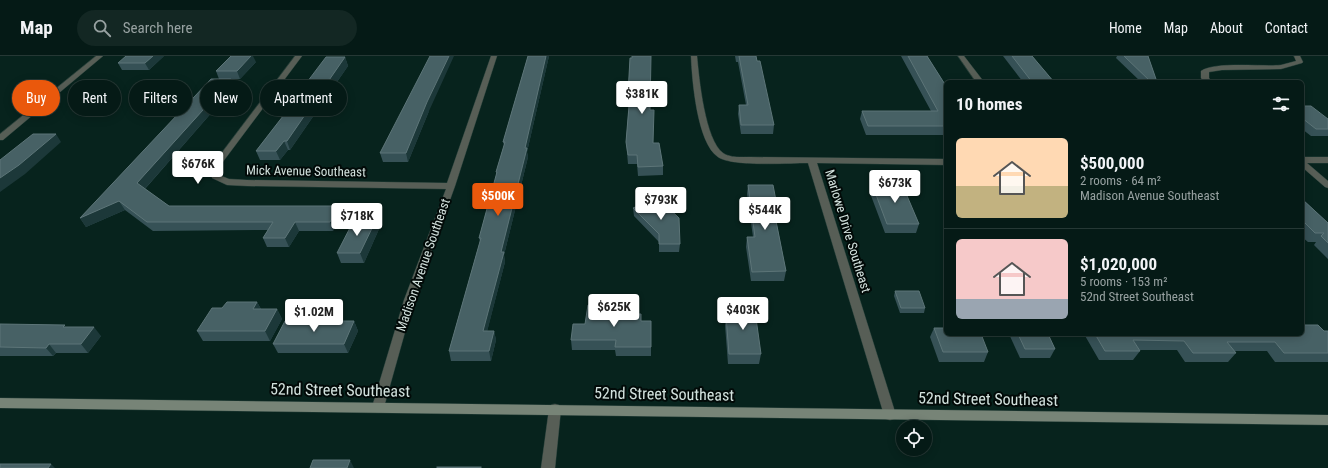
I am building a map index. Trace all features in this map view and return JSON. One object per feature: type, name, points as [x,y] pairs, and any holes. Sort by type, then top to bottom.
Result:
[{"type":"main road","name":"52nd Street Southeast","points":[[0,403],[1328,420]]},
{"type":"street","points":[[0,138],[100,56]]},
{"type":"street","name":"Mick Avenue Southeast","points":[[299,56],[215,167],[215,176],[226,182],[247,183],[450,186]]},
{"type":"street","name":"Madison Avenue Southeast","points":[[378,407],[409,300],[450,186],[494,56]]},
{"type":"street","points":[[694,56],[702,115],[712,147],[719,155],[750,160],[812,161]]},
{"type":"street","points":[[962,56],[979,80]]},
{"type":"street","points":[[1206,80],[1205,71],[1222,68],[1281,67],[1300,62],[1298,56]]},
{"type":"street","points":[[1304,160],[1328,160]]},
{"type":"street","name":"Marlowe Drive Southeast","points":[[890,415],[812,161],[944,162]]},
{"type":"street","points":[[1304,165],[1328,185]]},
{"type":"street","points":[[548,468],[555,409]]},
{"type":"building","points":[[126,56],[153,56],[145,63],[118,63]]},
{"type":"building","points":[[231,56],[251,56],[237,71],[216,71]]},
{"type":"building","points":[[430,56],[449,56],[427,102],[406,153],[380,153]]},
{"type":"building","points":[[528,56],[546,56],[525,148],[527,148],[501,252],[504,252],[483,331],[494,331],[489,351],[449,351],[481,238],[479,238],[505,142],[503,142]]},
{"type":"building","points":[[632,56],[651,56],[650,110],[654,110],[653,143],[659,143],[663,166],[638,167],[637,155],[628,155],[626,142],[630,94],[628,94],[630,58],[632,58]]},
{"type":"building","points":[[739,56],[756,56],[757,61],[760,61],[774,125],[741,125],[739,105],[748,105]]},
{"type":"building","points":[[908,56],[927,56],[944,83],[944,126],[868,126],[862,111],[938,111]]},
{"type":"building","points":[[1012,56],[1032,56],[1052,80],[1030,80]]},
{"type":"building","points":[[1124,56],[1148,56],[1156,80],[1149,80]]},
{"type":"building","points":[[326,57],[345,57],[329,80],[309,80]]},
{"type":"building","points":[[211,79],[231,79],[230,80],[210,80]]},
{"type":"building","points":[[200,91],[200,113],[137,183],[169,206],[339,206],[330,222],[295,222],[285,238],[263,238],[273,222],[147,222],[119,201],[80,218],[176,116],[192,116],[192,99]]},
{"type":"building","points":[[1304,106],[1311,106],[1328,119],[1328,129],[1316,129],[1304,120]]},
{"type":"building","points":[[283,116],[304,116],[287,141],[284,141],[276,151],[256,151]]},
{"type":"building","points":[[33,134],[56,134],[19,165],[0,178],[0,160]]},
{"type":"building","points":[[872,184],[902,184],[919,224],[887,224]]},
{"type":"building","points":[[748,185],[773,185],[778,211],[774,211],[786,271],[752,272],[747,237],[755,237]]},
{"type":"building","points":[[658,198],[679,218],[680,244],[659,244],[659,234],[633,208]]},
{"type":"building","points":[[1304,201],[1328,223],[1328,243],[1321,236],[1324,233],[1315,233],[1304,222]]},
{"type":"building","points":[[354,220],[376,220],[360,253],[337,253]]},
{"type":"building","points":[[895,291],[919,291],[925,308],[901,308]]},
{"type":"building","points":[[227,302],[257,302],[253,309],[277,309],[265,331],[197,331],[212,308],[222,308]]},
{"type":"building","points":[[733,304],[754,304],[761,354],[729,354],[726,316],[734,316]]},
{"type":"building","points":[[588,305],[611,305],[610,314],[641,314],[641,321],[651,321],[651,347],[615,347],[616,340],[571,340],[573,324],[585,324]]},
{"type":"building","points":[[285,321],[354,321],[344,344],[273,344]]},
{"type":"building","points":[[0,324],[94,327],[81,344],[49,344],[46,348],[0,347]]},
{"type":"building","points":[[1304,325],[1318,325],[1324,331],[1328,331],[1328,353],[1284,353],[1275,342],[1227,342],[1236,353],[1193,353],[1184,341],[1133,340],[1140,351],[1105,351],[1096,336],[1304,336]]},
{"type":"building","points":[[934,328],[944,328],[944,336],[982,336],[988,352],[943,352]]},
{"type":"building","points":[[1019,336],[1049,336],[1055,349],[1025,349]]},
{"type":"building","points":[[313,460],[350,460],[347,468],[310,468]]},
{"type":"building","points":[[0,464],[51,464],[48,468],[0,468]]},
{"type":"building","points":[[481,467],[481,468],[437,468]]}]
